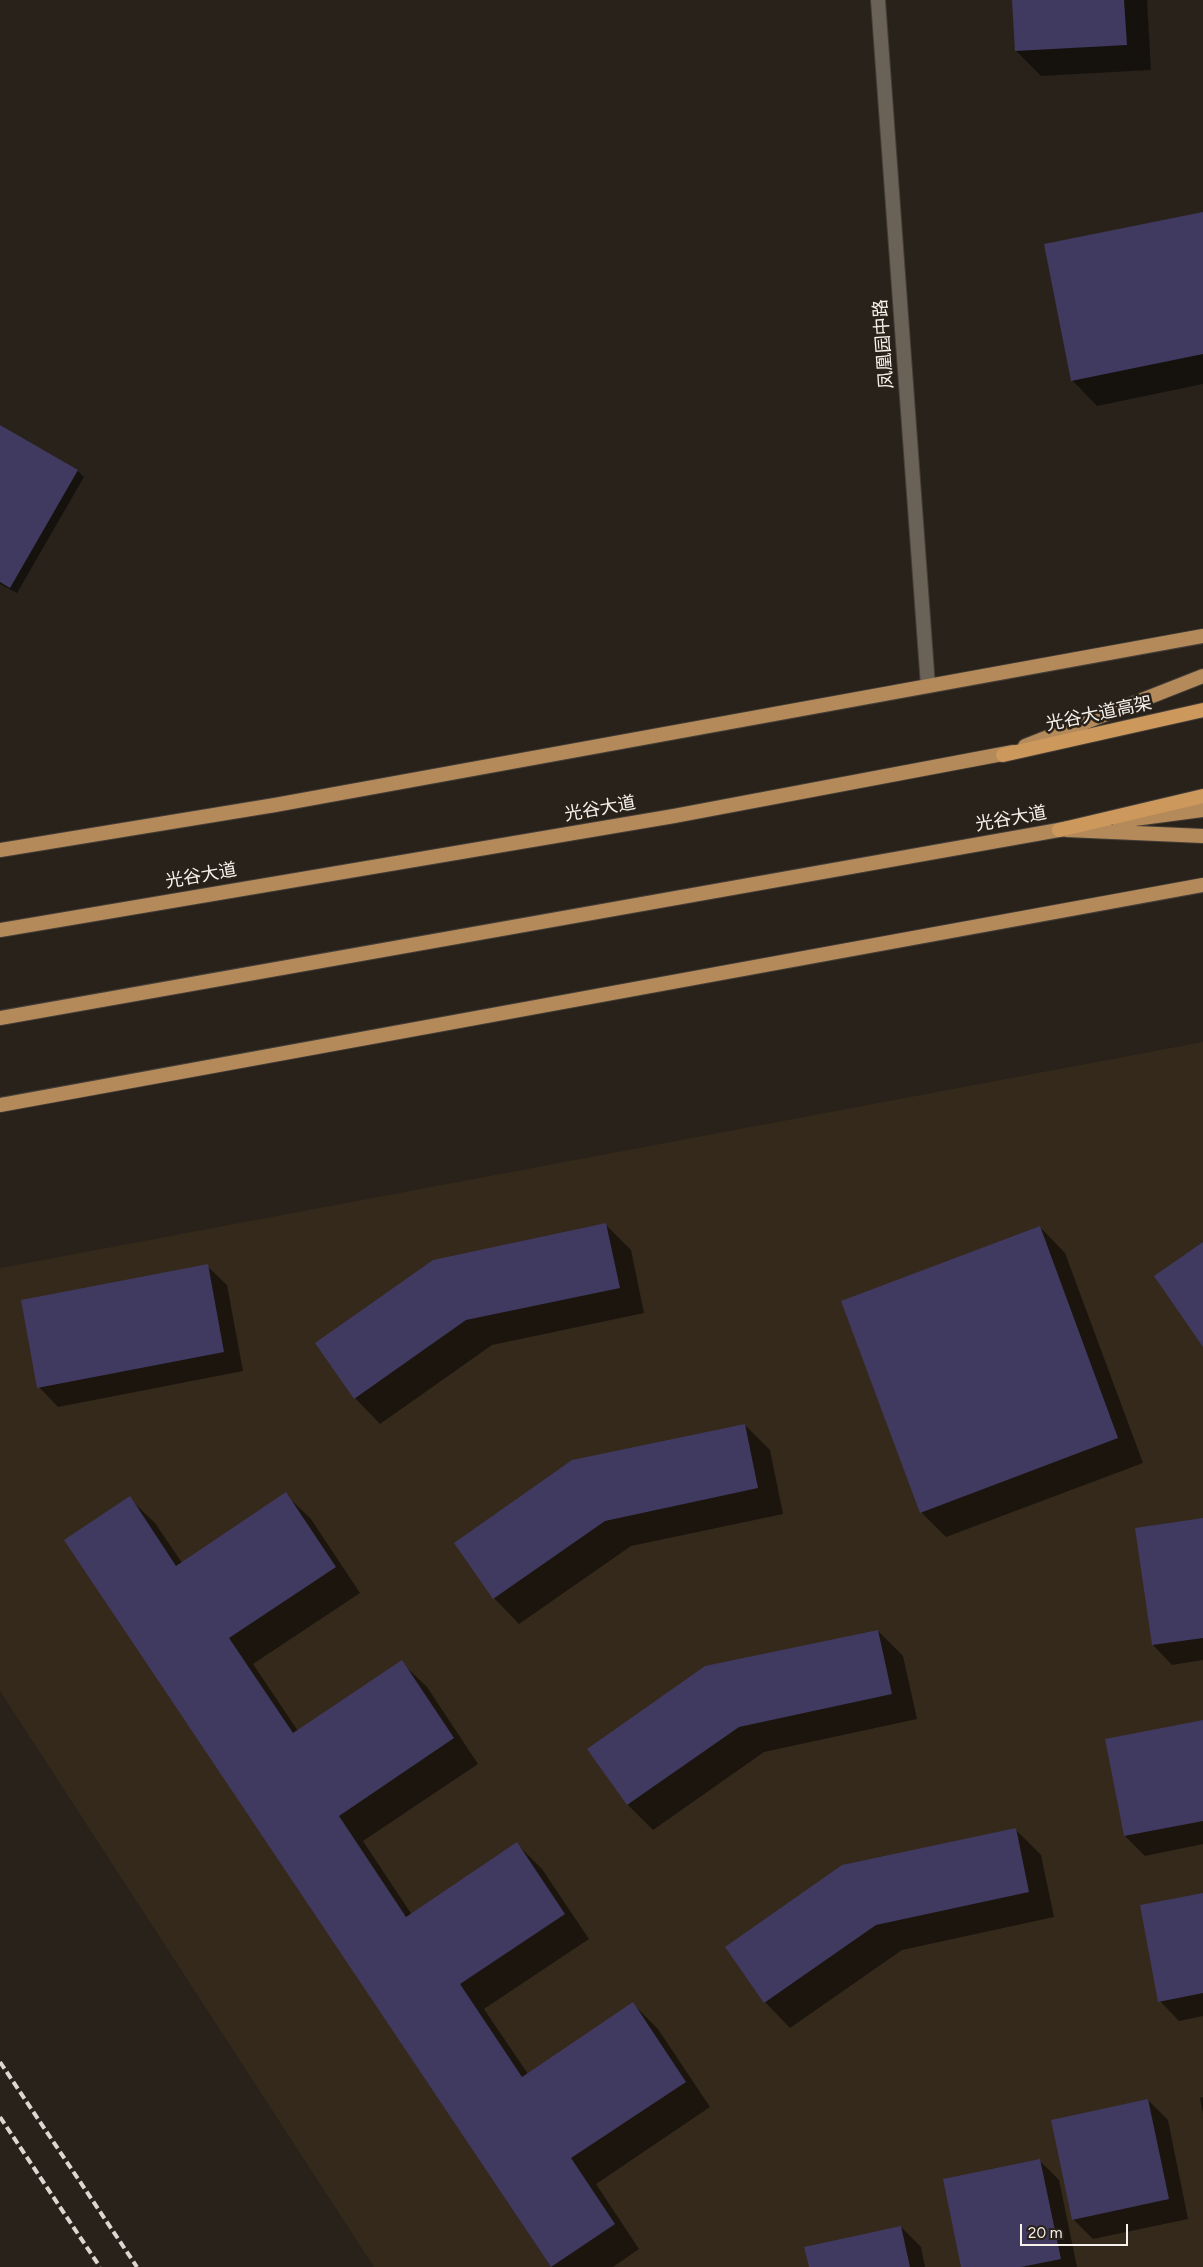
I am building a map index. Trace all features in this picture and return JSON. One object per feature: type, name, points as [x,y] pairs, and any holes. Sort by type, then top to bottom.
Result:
[{"type":"highway","name":"光谷大道高架","points":[[1003,755],[1203,710]]},
{"type":"highway","points":[[1059,830],[1203,796]]},
{"type":"main road","points":[[0,850],[275,805],[1203,636]]},
{"type":"main road","points":[[1003,755],[1203,676]]},
{"type":"main road","name":"光谷大道","points":[[0,930],[664,817],[1003,755],[1203,705]]},
{"type":"main road","name":"光谷大道","points":[[0,1018],[1059,830],[1203,810]]},
{"type":"main road","points":[[1059,830],[1203,836]]},
{"type":"main road","points":[[0,1105],[1203,885]]},
{"type":"street","name":"凤凰园中路","points":[[878,0],[928,686]]},
{"type":"shaded area","points":[[1203,1042],[1203,2267],[374,2267],[0,1691],[0,1268]]},
{"type":"building","points":[[1012,0],[1124,0],[1127,45],[1015,51]]},
{"type":"building","points":[[1203,212],[1203,354],[1071,381],[1044,244]]},
{"type":"building","points":[[0,425],[78,470],[10,588],[0,582]]},
{"type":"building","points":[[606,1223],[620,1288],[466,1320],[354,1399],[315,1343],[433,1260]]},
{"type":"building","points":[[1040,1226],[1118,1438],[920,1513],[841,1301]]},
{"type":"building","points":[[1203,1242],[1203,1347],[1154,1276]]},
{"type":"building","points":[[208,1264],[224,1352],[37,1388],[21,1300]]},
{"type":"building","points":[[745,1424],[758,1488],[605,1521],[493,1599],[454,1543],[572,1460]]},
{"type":"building","points":[[286,1492],[336,1567],[229,1638],[293,1733],[402,1660],[454,1738],[339,1816],[406,1917],[517,1842],[565,1914],[460,1984],[522,2077],[633,2002],[686,2082],[571,2158],[615,2224],[551,2267],[64,1540],[130,1496],[176,1566]]},
{"type":"building","points":[[1203,1518],[1203,1638],[1152,1645],[1135,1528]]},
{"type":"building","points":[[878,1630],[892,1694],[739,1727],[627,1805],[587,1749],[705,1666]]},
{"type":"building","points":[[1203,1720],[1203,1821],[1124,1836],[1105,1739]]},
{"type":"building","points":[[1016,1828],[1029,1892],[876,1925],[764,2003],[725,1947],[842,1865]]},
{"type":"building","points":[[1203,1893],[1203,1993],[1158,2002],[1140,1905]]},
{"type":"building","points":[[1148,2099],[1169,2199],[1072,2220],[1051,2120]]},
{"type":"building","points":[[1040,2159],[1061,2259],[1021,2267],[961,2267],[943,2179]]},
{"type":"building","points":[[901,2226],[910,2267],[809,2267],[804,2247]]},
{"type":"railway","points":[[0,2062],[137,2267]]},
{"type":"railway","points":[[0,2117],[100,2267]]}]
